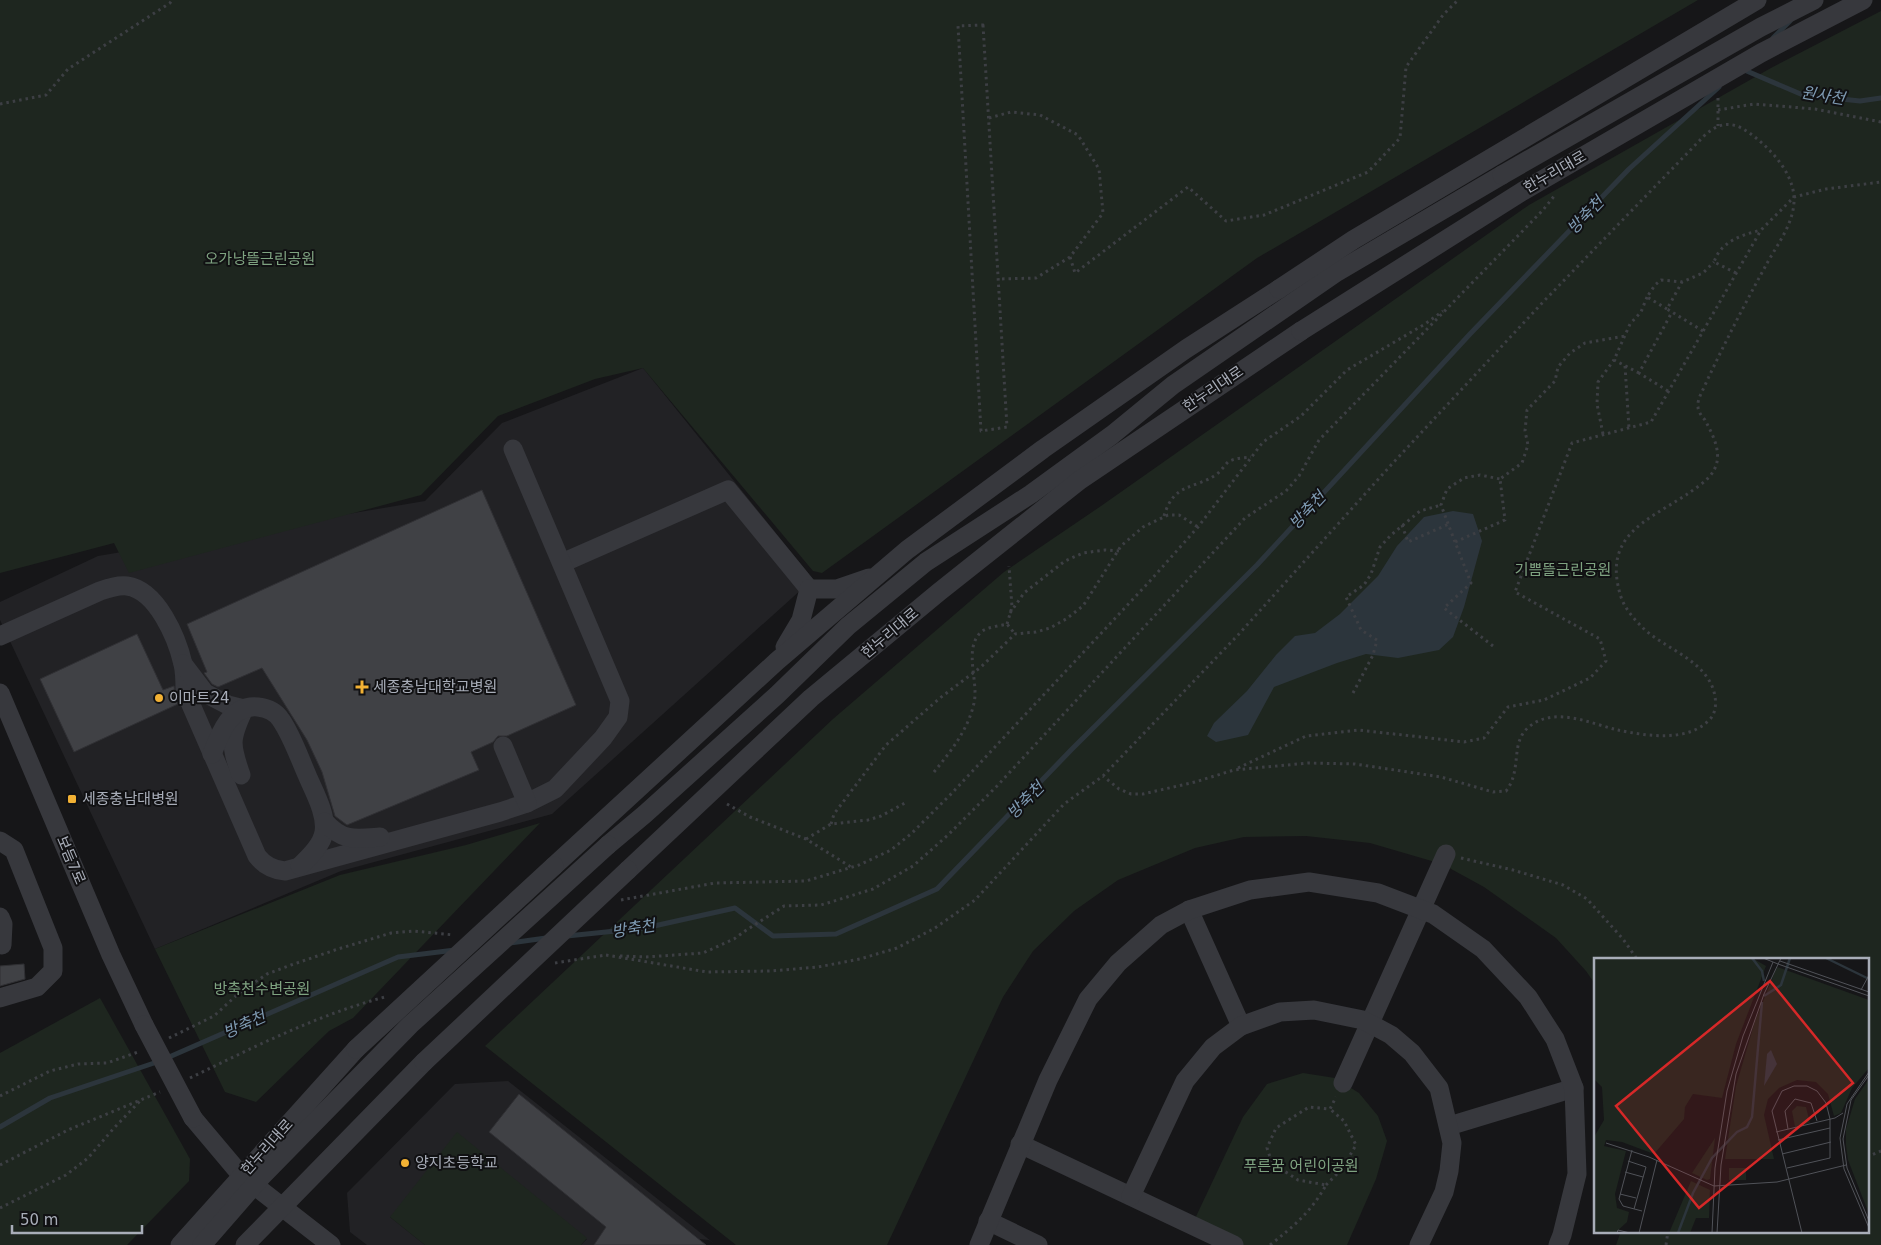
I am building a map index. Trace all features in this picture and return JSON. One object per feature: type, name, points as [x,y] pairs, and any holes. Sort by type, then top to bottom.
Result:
[{"type":"street","points":[[777,661],[907,550],[1044,449],[1186,349],[1362,235],[1757,0]]},
{"type":"street","points":[[202,1245],[263,1175],[410,1025],[608,845],[645,814],[848,626],[926,562],[1031,494],[1112,435],[1173,385],[1337,272],[1502,175],[1761,28],[1814,0]]},
{"type":"street","name":"한누리대로","points":[[276,1203],[811,698],[1080,480],[1300,331],[1531,186],[1761,53],[1863,0]]},
{"type":"street","points":[[0,636],[100,591],[118,586],[129,586],[146,594],[162,614],[173,636],[183,664],[185,691],[257,856],[262,863],[277,871],[285,871],[528,803],[555,789],[603,738],[618,717],[620,701],[513,449]]},
{"type":"street","points":[[562,563],[728,490],[809,589]]},
{"type":"street","points":[[809,589],[838,589],[879,574]]},
{"type":"street","points":[[777,661],[801,620],[809,589]]},
{"type":"street","name":"한누리대로","points":[[180,1245],[356,1049],[777,661]]},
{"type":"street","points":[[183,664],[205,693],[228,705],[244,709]]},
{"type":"street","name":"보듬7로","points":[[0,693],[111,955],[144,1026],[193,1118],[241,1175]]},
{"type":"street","points":[[212,754],[227,720],[244,709],[256,707],[268,709],[280,719],[299,757],[325,822],[334,833],[348,838],[414,834]]},
{"type":"street","points":[[241,774],[233,752],[232,741],[244,709]]},
{"type":"street","points":[[503,746],[528,803]]},
{"type":"street","points":[[300,866],[318,846],[324,835],[325,822]]},
{"type":"street","points":[[0,841],[14,850],[54,948],[53,971],[37,987],[0,998]]},
{"type":"street","points":[[1343,1083],[1446,854]]},
{"type":"street","points":[[979,1245],[1048,1080],[1088,1000],[1118,963],[1161,925],[1189,910],[1250,890],[1309,882],[1378,893],[1433,914],[1483,948],[1528,997],[1555,1039],[1574,1088],[1577,1174],[1558,1245]]},
{"type":"street","points":[[1189,910],[1241,1026]]},
{"type":"street","points":[[0,917],[3,924],[2,946]]},
{"type":"street","points":[[1131,1196],[1185,1081],[1213,1047],[1241,1026],[1280,1012],[1314,1010],[1363,1020],[1392,1035],[1412,1053],[1439,1088],[1452,1144],[1449,1171],[1444,1192],[1419,1245]]},
{"type":"street","points":[[1449,1126],[1574,1088]]},
{"type":"street","points":[[1020,1144],[1234,1245]]},
{"type":"street","points":[[241,1175],[331,1245]]},
{"type":"street","points":[[245,1245],[276,1203]]},
{"type":"street","points":[[988,1222],[1038,1245]]},
{"type":"path","points":[[0,104],[46,96],[68,69],[172,0]]},
{"type":"path","points":[[1070,257],[1075,273],[1188,187],[1226,221],[1264,216],[1368,172],[1400,138],[1406,67],[1443,15],[1458,0]]},
{"type":"path","points":[[983,25],[998,279],[1007,427],[981,431],[958,26],[983,25]]},
{"type":"path","points":[[1718,102],[1718,126]]},
{"type":"path","points":[[1718,110],[1754,104],[1815,108],[1881,122]]},
{"type":"path","points":[[989,118],[1011,112],[1040,115],[1078,135],[1099,169],[1103,213],[1070,257],[1036,278],[998,279]]},
{"type":"path","points":[[606,955],[707,972],[771,971],[818,967],[860,959],[897,948],[935,928],[975,900],[1064,804],[1103,776],[1238,635],[1392,464],[1544,301],[1704,136],[1713,128],[1726,123],[1742,128],[1758,139],[1779,161],[1790,181],[1794,197],[1792,216],[1700,396],[1697,408],[1717,447],[1718,459],[1714,471],[1692,491],[1648,517],[1622,544],[1617,560],[1616,580],[1622,600],[1630,614],[1656,639],[1678,651],[1706,676],[1714,691],[1716,704],[1712,716],[1702,726],[1689,733],[1664,735],[1619,730],[1573,718],[1554,717],[1542,720],[1530,726],[1521,738],[1516,750],[1517,764],[1512,783],[1506,791],[1493,792],[1441,777],[1355,764],[1308,763],[1234,770]]},
{"type":"path","points":[[1103,776],[1119,790],[1131,794],[1143,794],[1195,782],[1234,770],[1306,736],[1359,730],[1464,742],[1484,738],[1508,707],[1544,700],[1590,678],[1606,661],[1600,639],[1515,592],[1572,443],[1651,422],[1761,230],[1794,197],[1826,189],[1881,182]]},
{"type":"path","points":[[745,930],[784,906],[821,905],[873,889],[913,866],[948,835],[997,786],[1245,518],[1286,491],[1299,476],[1319,440],[1543,210],[1559,189]]},
{"type":"path","points":[[1604,434],[1597,404],[1598,382],[1614,360],[1630,324],[1641,312],[1647,297],[1655,285],[1660,280],[1682,282],[1703,273],[1714,262],[1717,253],[1736,237],[1761,230]]},
{"type":"path","points":[[1714,262],[1736,273]]},
{"type":"path","points":[[1667,309],[1682,282]]},
{"type":"path","points":[[1647,297],[1703,331]]},
{"type":"path","points":[[616,901],[715,883],[806,881],[852,868],[891,850],[912,833],[1027,713],[1198,527],[1262,442],[1301,416],[1347,370],[1425,324],[1449,306]]},
{"type":"path","points":[[1639,373],[1672,312]]},
{"type":"path","points":[[1493,646],[1444,608],[1471,583],[1441,505],[1447,489],[1464,478],[1480,475],[1500,479],[1522,463],[1528,446],[1526,431],[1527,410],[1555,381],[1558,367],[1570,353],[1584,343],[1625,336]]},
{"type":"path","points":[[1614,360],[1668,391]]},
{"type":"path","points":[[1625,366],[1629,428]]},
{"type":"path","points":[[1164,516],[1174,497],[1183,488],[1217,474],[1229,461],[1251,457]]},
{"type":"path","points":[[1455,542],[1505,520],[1500,479]]},
{"type":"path","points":[[1353,693],[1373,655],[1377,640],[1361,630],[1346,597],[1364,585],[1371,574],[1380,547],[1402,525],[1420,511],[1441,505]]},
{"type":"path","points":[[831,824],[834,814],[878,754],[911,722],[974,672],[1015,634],[1036,632],[1050,628],[1083,606],[1119,550],[1143,527],[1164,516],[1179,515],[1198,527]]},
{"type":"path","points":[[1402,525],[1408,542],[1449,524]]},
{"type":"path","points":[[1010,613],[1024,593],[1065,560],[1083,553],[1119,550]]},
{"type":"path","points":[[1007,624],[1012,607],[1009,566]]},
{"type":"path","points":[[1007,624],[1015,634]]},
{"type":"path","points":[[934,772],[963,734],[974,704],[977,690],[972,658],[976,640],[982,631],[1007,624]]},
{"type":"path","points":[[806,839],[831,824],[868,820],[881,816],[905,803]]},
{"type":"path","points":[[727,804],[750,817],[806,839],[852,868]]},
{"type":"path","points":[[1446,854],[1564,885],[1586,899],[1623,939],[1636,958]]},
{"type":"path","points":[[162,1041],[214,1016],[239,994],[267,974],[291,965],[391,933],[414,930],[458,935]]},
{"type":"path","points":[[0,1096],[50,1071],[78,1064],[107,1063],[145,1049]]},
{"type":"path","points":[[1330,1109],[1343,1083]]},
{"type":"path","points":[[0,1208],[66,1175],[88,1158],[142,1099]]},
{"type":"path","points":[[1270,1245],[1297,1224],[1316,1203],[1326,1185],[1342,1169],[1356,1145],[1344,1122],[1330,1109],[1309,1107],[1276,1128],[1267,1148],[1272,1163],[1298,1180],[1326,1185]]},
{"type":"path","points":[[1868,1158],[1881,1151]]},
{"type":"path","points":[[1666,1245],[1668,1232]]},
{"type":"shaded area","name":"세종충남대학교병원","points":[[643,368],[813,579],[552,814],[341,871],[155,949],[0,620],[0,602],[98,556],[425,501],[502,423]]},
{"type":"shaded area","points":[[1453,511],[1473,514],[1482,541],[1464,607],[1453,637],[1439,650],[1398,658],[1366,654],[1337,663],[1274,687],[1248,735],[1216,742],[1207,736],[1214,723],[1247,691],[1276,655],[1295,636],[1315,633],[1340,614],[1378,576],[1397,546],[1424,517]]},
{"type":"shaded area","name":"양지초등학교","points":[[508,1081],[716,1245],[709,1240],[699,1239],[519,1094],[489,1132],[606,1227],[594,1245],[581,1245],[587,1239],[390,1217],[425,1245],[367,1245],[350,1232],[347,1193],[455,1084]]},
{"type":"green space","name":"오가낭뜰근린공원","points":[[0,0],[1698,0],[1257,258],[822,573],[813,571],[643,368],[595,379],[498,416],[421,495],[129,573],[114,543],[0,573]]},
{"type":"green space","name":"기쁨뜰근린공원","points":[[1881,11],[1881,1245],[1616,1245],[1621,1232],[1868,1232],[1868,958],[1594,958],[1594,983],[1556,938],[1484,887],[1442,864],[1370,843],[1306,836],[1244,837],[1195,848],[1118,880],[1074,911],[1033,951],[1003,997],[887,1245],[736,1245],[485,1046],[833,719],[1004,572],[1529,205],[1771,68]]},
{"type":"green space","name":"방축천수변공원","points":[[540,823],[353,1018],[329,1031],[256,1102],[225,1092],[155,949],[340,875],[466,845]]},
{"type":"green space","points":[[100,998],[190,1159],[189,1181],[127,1245],[0,1245],[0,1053]]},
{"type":"green space","name":"푸른꿈 어린이공원","points":[[1303,1073],[1335,1078],[1359,1093],[1378,1116],[1387,1141],[1376,1179],[1347,1245],[1234,1245],[1192,1225],[1243,1117],[1267,1084]]},
{"type":"green space","points":[[457,1132],[587,1238],[581,1245],[425,1245],[390,1217]]},
{"type":"building","points":[[482,490],[576,705],[507,736],[498,736],[493,742],[471,752],[479,770],[347,825],[335,816],[322,772],[307,740],[262,668],[218,687],[212,684],[204,673],[207,672],[187,624]]},
{"type":"building","points":[[137,634],[163,690],[174,686],[178,704],[74,752],[40,679]]},
{"type":"building","points":[[24,964],[25,979],[0,986],[0,966]]},
{"type":"building","points":[[519,1094],[706,1245],[594,1245],[606,1227],[489,1132]]},
{"type":"waterway","name":"방축천","points":[[1773,38],[1790,21]]},
{"type":"waterway","name":"원사천","points":[[1742,69],[1803,95],[1860,101],[1881,98]]},
{"type":"waterway","name":"방축천","points":[[567,936],[645,928],[735,908],[773,936],[836,934],[937,889],[1072,749],[1257,565],[1470,334],[1629,169],[1719,87]]},
{"type":"waterway","name":"방축천","points":[[510,943],[546,938]]},
{"type":"waterway","name":"방축천","points":[[0,1127],[50,1098],[160,1061],[398,957],[455,950]]},
{"type":"place","name":"세종충남대학교병원","points":[[362,687]]},
{"type":"place","name":"이마트24","points":[[159,698]]},
{"type":"place","name":"세종충남대병원","points":[[72,799]]},
{"type":"place","name":"양지초등학교","points":[[405,1163]]}]
